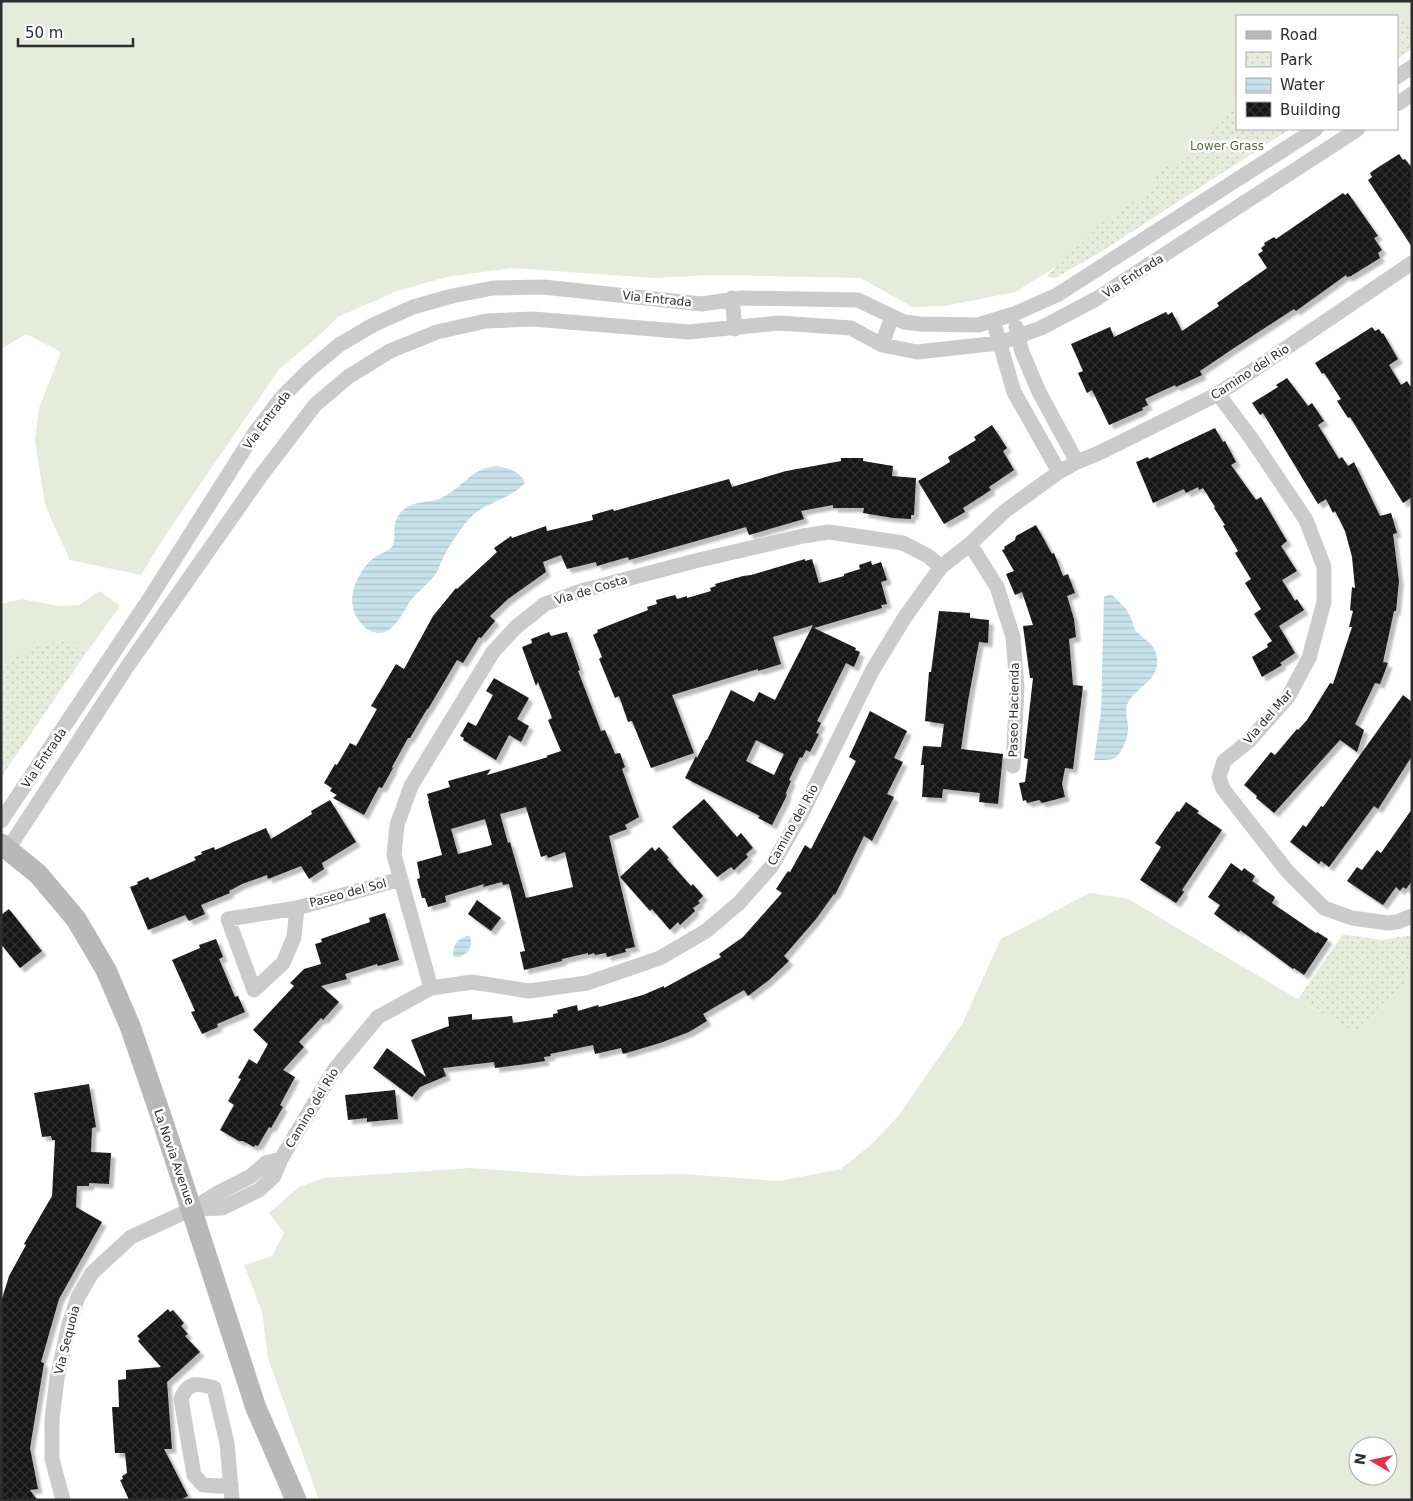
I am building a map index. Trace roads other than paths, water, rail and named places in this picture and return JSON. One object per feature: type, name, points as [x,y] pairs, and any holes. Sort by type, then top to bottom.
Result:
[{"type":"main road","name":"La Novia Avenue","points":[[5,847],[38,874],[76,919],[106,970],[130,1026],[192,1209],[256,1408],[296,1500]]},
{"type":"street","points":[[1398,76],[1412,67]]},
{"type":"street","points":[[1398,103],[1412,94]]},
{"type":"street","name":"Via Entrada","points":[[1,820],[148,601],[254,434],[282,397],[308,371],[339,345],[373,325],[412,307],[452,296],[493,288],[544,287],[702,304],[732,298],[858,300],[904,322],[978,325],[1014,314],[1058,295],[1314,130]]},
{"type":"street","name":"Via Entrada","points":[[5,847],[260,476],[315,405],[348,377],[390,351],[437,332],[486,321],[533,319],[689,332],[779,324],[851,328],[882,345],[917,352],[999,343],[1040,328],[1096,299],[1356,130]]},
{"type":"street","name":"Camino del Rio","points":[[192,1209],[251,1176],[266,1163],[281,1159],[334,1070],[378,1017],[431,988],[472,982],[528,991],[587,984],[660,958],[706,931],[739,903],[770,867],[801,815],[872,671],[905,617],[941,567],[970,544],[1005,511],[1059,472],[1218,394],[1412,264]]},
{"type":"street","points":[[732,298],[735,329]]},
{"type":"street","points":[[1014,314],[1022,352],[1039,392],[1077,462]]},
{"type":"street","points":[[882,345],[892,316]]},
{"type":"street","points":[[993,320],[1014,392],[1059,472]]},
{"type":"street","name":"Via del Mar","points":[[1218,394],[1251,438],[1306,520],[1324,567],[1324,602],[1308,658],[1288,697],[1249,741],[1224,762],[1219,778],[1223,789],[1288,872],[1324,908],[1352,918],[1388,924],[1412,916]]},
{"type":"street","name":"Via de Costa","points":[[431,988],[394,854],[397,825],[411,786],[493,652],[516,627],[545,604],[581,591],[695,561],[803,536],[829,532],[903,543],[928,556],[941,567]]},
{"type":"street","name":"Paseo Hacienda","points":[[970,544],[998,587],[1013,637],[1017,688],[1013,766]]},
{"type":"street","points":[[148,601],[165,614]]},
{"type":"street","name":"Paseo del Sol","points":[[297,908],[294,937],[283,963],[254,990],[228,919],[297,908],[400,879]]},
{"type":"street","name":"Via Sequoia","points":[[63,1500],[52,1459],[52,1418],[57,1378],[69,1324],[78,1297],[92,1273],[131,1238],[192,1209]]},
{"type":"street","points":[[231,1484],[220,1486],[203,1485],[194,1475],[181,1399],[184,1391],[192,1386],[200,1384],[214,1388],[227,1444],[231,1484],[232,1500]]},
{"type":"water","points":[[497,466],[517,473],[525,483],[511,494],[482,509],[468,520],[447,550],[435,575],[412,599],[398,621],[388,631],[382,633],[375,632],[362,625],[355,614],[352,601],[357,580],[370,561],[391,548],[394,540],[396,520],[403,510],[411,505],[439,499],[479,471]]},
{"type":"water","points":[[1111,594],[1127,611],[1136,630],[1154,649],[1157,666],[1150,679],[1130,699],[1127,705],[1128,733],[1119,754],[1114,758],[1094,760],[1101,712],[1104,597]]},
{"type":"water","points":[[470,936],[470,948],[463,956],[455,957],[453,955],[455,946],[460,939]]},
{"type":"park label","name":"Lower Grass","points":[[1227,146]]}]
